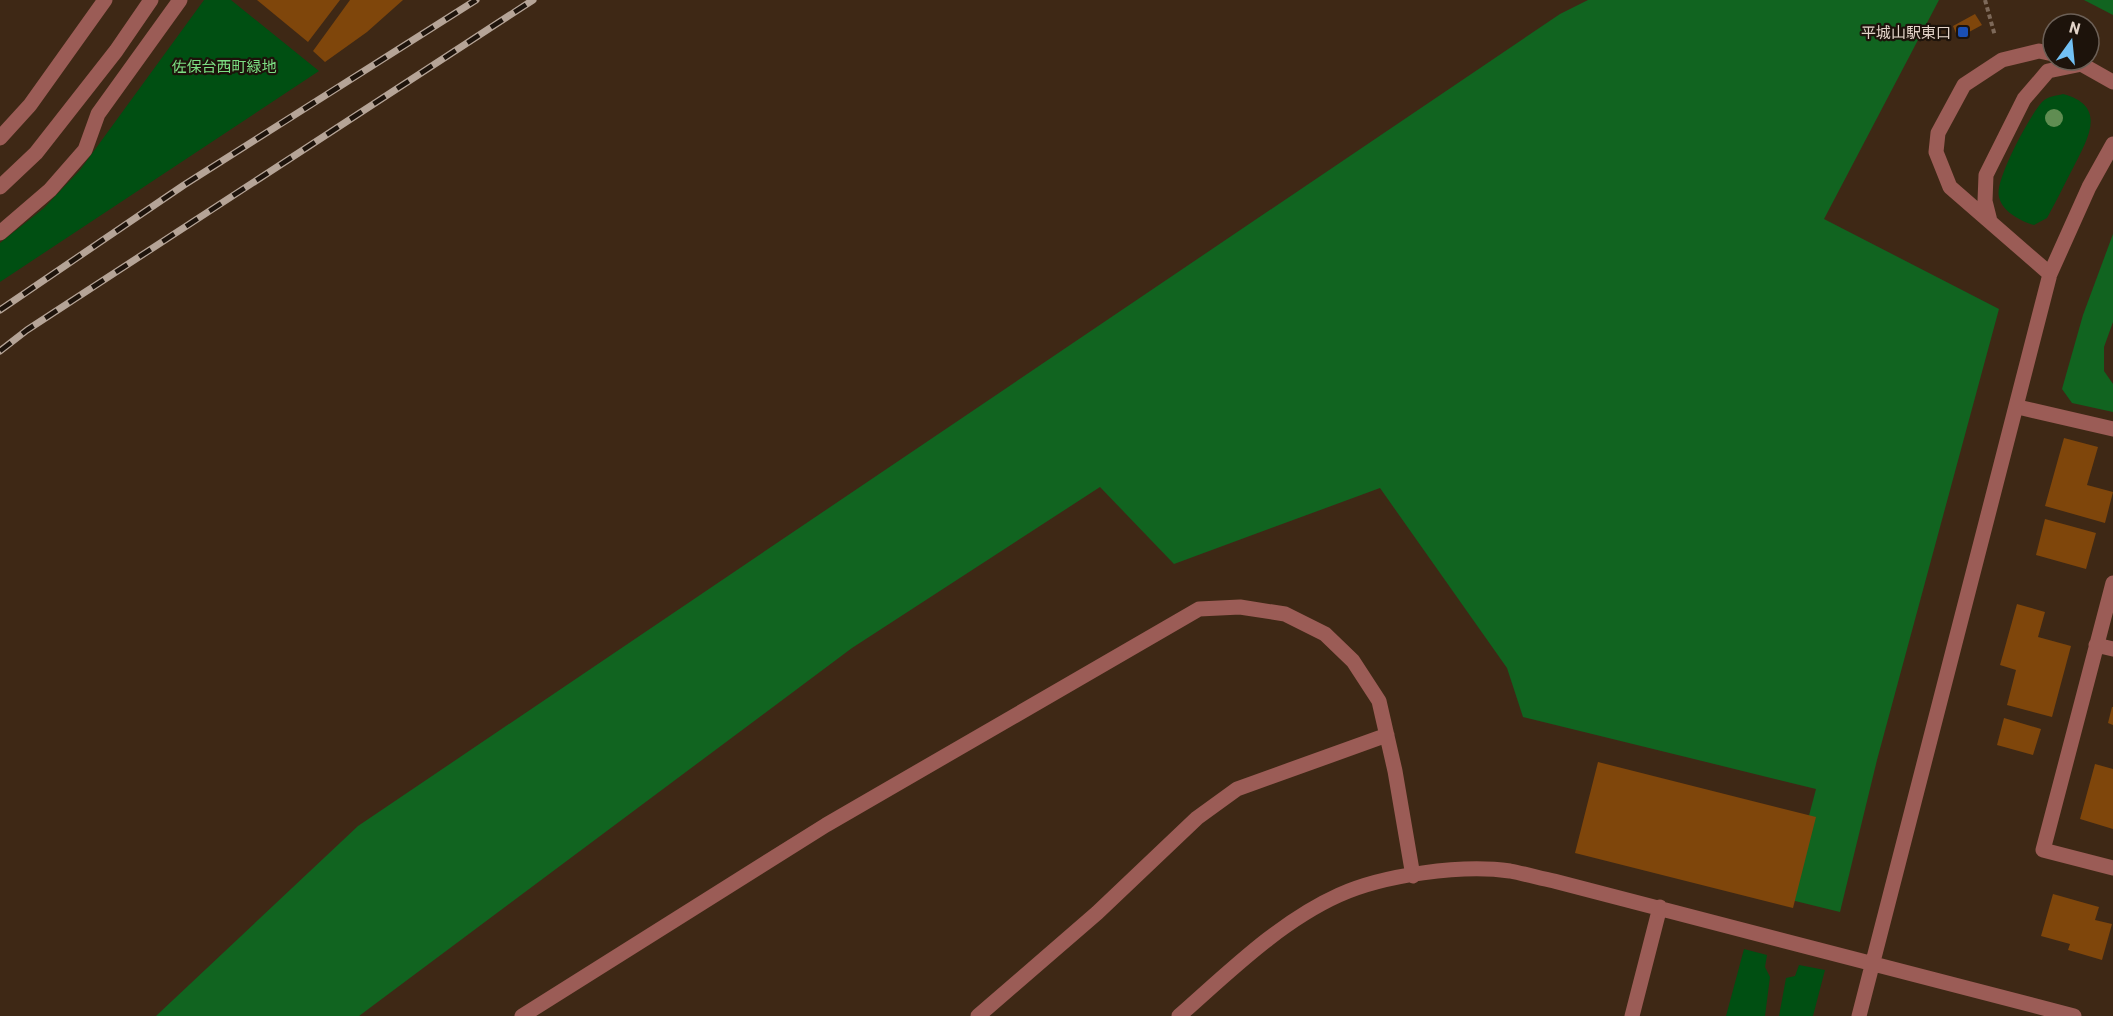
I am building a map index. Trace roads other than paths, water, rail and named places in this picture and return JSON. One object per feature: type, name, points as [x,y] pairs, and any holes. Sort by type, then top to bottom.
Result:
[{"type":"street","points":[[0,138],[30,105],[105,0]]},
{"type":"street","points":[[0,187],[36,153],[116,51],[151,0]]},
{"type":"street","points":[[0,233],[50,190],[85,150],[98,114],[180,0]]},
{"type":"street","points":[[2041,51],[2002,60],[1964,85],[1938,133],[1936,152],[1950,187],[2050,274]]},
{"type":"street","points":[[1990,221],[1985,201],[1986,175],[2024,99],[2047,72]]},
{"type":"street","points":[[2096,72],[2113,82]]},
{"type":"street","points":[[1859,1016],[1981,538],[2018,407],[2050,274],[2088,187],[2113,144]]},
{"type":"street","points":[[2018,407],[2113,429]]},
{"type":"street","points":[[2113,583],[2043,850],[2113,868]]},
{"type":"street","points":[[522,1016],[826,825],[1199,609],[1240,607],[1285,614],[1325,634],[1353,662],[1379,701],[1413,876]]},
{"type":"street","points":[[2096,645],[2113,649]]},
{"type":"street","points":[[978,1016],[1097,913],[1197,818],[1238,789],[1387,735]]},
{"type":"street","points":[[1179,1016],[1280,931],[1339,895],[1368,885],[1413,876],[1466,870],[1508,871],[1660,907],[2074,1016]]},
{"type":"street","points":[[1632,1016],[1660,907]]},
{"type":"railway","points":[[0,310],[184,185],[476,0]]},
{"type":"railway","points":[[0,351],[27,330],[533,0]]},
{"type":"place","name":"平城山駅東口","points":[[1963,32]]},
{"type":"park label","name":"佐保台西町緑地","points":[[224,66]]}]
